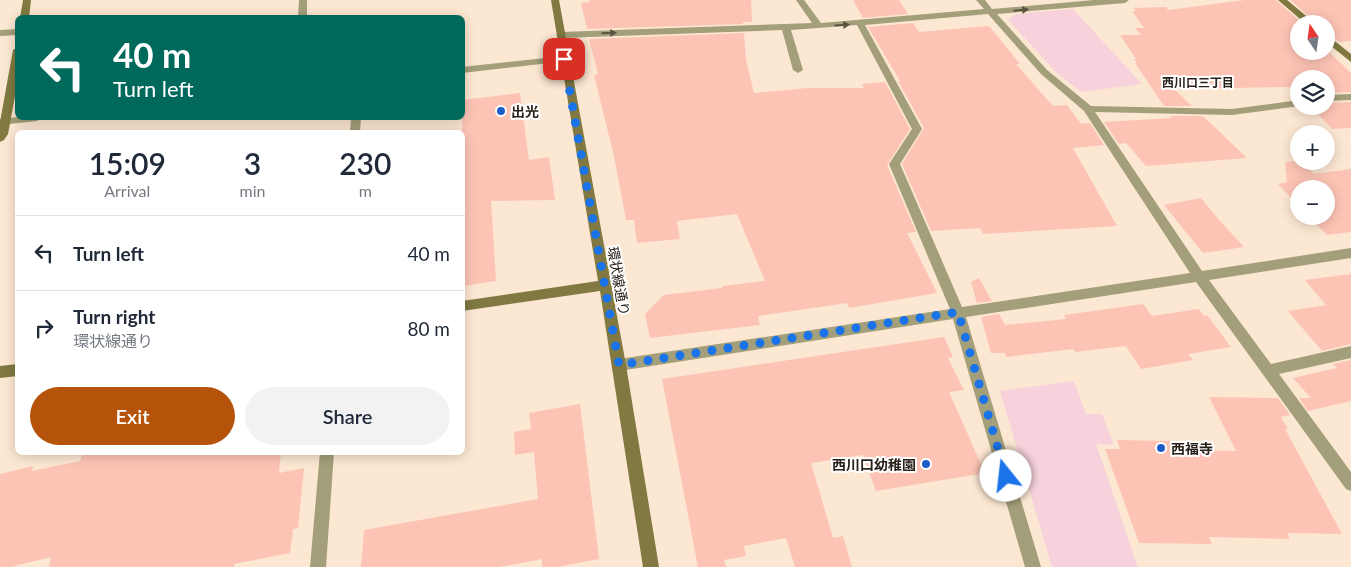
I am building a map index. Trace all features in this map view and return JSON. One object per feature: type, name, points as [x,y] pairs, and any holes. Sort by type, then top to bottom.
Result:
[{"type":"main road","points":[[24,15],[27,0]]},
{"type":"main road","name":"環状線通り","points":[[555,0],[619,365],[651,567]]},
{"type":"main road","points":[[1282,0],[1301,15]]},
{"type":"main road","points":[[1335,44],[1351,59]]},
{"type":"main road","points":[[0,138],[15,63]]},
{"type":"main road","points":[[465,306],[605,285]]},
{"type":"main road","points":[[0,372],[15,370]]},
{"type":"street","points":[[302,15],[303,0]]},
{"type":"street","points":[[800,0],[818,26]]},
{"type":"street","points":[[980,0],[1044,72],[1088,109],[1198,276],[1351,484]]},
{"type":"street","points":[[561,35],[818,26],[1125,0]]},
{"type":"street","points":[[860,23],[918,129],[894,164],[958,312],[1033,567]]},
{"type":"street","points":[[786,27],[798,70]]},
{"type":"street","points":[[0,33],[15,32]]},
{"type":"street","points":[[465,70],[564,59]]},
{"type":"street","points":[[1335,98],[1351,97]]},
{"type":"street","points":[[1088,109],[1232,112],[1290,104]]},
{"type":"street","points":[[2,121],[15,120]]},
{"type":"street","points":[[619,365],[1351,253]]},
{"type":"street","points":[[1268,371],[1351,352]]},
{"type":"street","points":[[318,567],[327,455]]},
{"type":"shaded area","points":[[1073,9],[1142,84],[1081,92],[1056,72],[1008,20],[1016,14]]},
{"type":"shaded area","points":[[1074,381],[1086,414],[1102,414],[1114,445],[1096,444],[1138,567],[1052,567],[1000,391]]},
{"type":"building","points":[[589,0],[751,0],[752,22],[743,22],[743,24],[587,29],[581,3],[589,2]]},
{"type":"building","points":[[853,0],[899,0],[908,14],[863,18]]},
{"type":"building","points":[[1245,0],[1276,0],[1293,15],[1290,15],[1290,60],[1335,60],[1335,58],[1351,73],[1351,92],[1335,93],[1335,70],[1290,70],[1290,87],[1174,89],[1192,106],[1164,106],[1135,63],[1137,63],[1134,59],[1136,59],[1120,35],[1141,35],[1135,28],[1144,28],[1132,11],[1136,11],[1133,8],[1166,7],[1168,10]]},
{"type":"building","points":[[1290,0],[1351,0],[1351,41],[1339,42],[1335,39],[1335,15],[1308,15]]},
{"type":"building","points":[[913,23],[919,32],[989,26],[1020,64],[1016,64],[1053,106],[1067,105],[1081,124],[1090,123],[1104,145],[1073,148],[1117,226],[983,234],[980,228],[931,231],[902,164],[924,128],[898,81],[900,81],[868,27]]},
{"type":"building","points":[[744,33],[746,60],[754,93],[808,88],[864,88],[862,84],[885,82],[910,129],[887,165],[916,232],[907,233],[937,293],[849,308],[847,303],[758,316],[760,325],[650,338],[645,314],[664,295],[765,281],[737,214],[677,221],[680,239],[637,243],[634,220],[626,220],[614,156],[594,75],[598,74],[589,39]]},
{"type":"building","points":[[520,93],[529,160],[549,157],[555,200],[491,201],[496,281],[465,286],[465,130],[462,130],[462,120],[465,120],[465,100]]},
{"type":"building","points":[[1351,102],[1351,128],[1335,129],[1335,125],[1328,125],[1319,115],[1335,115],[1335,103]]},
{"type":"building","points":[[1170,116],[1203,116],[1247,158],[1146,166],[1126,143],[1119,144],[1104,122],[1172,118]]},
{"type":"building","points":[[1285,162],[1290,162],[1290,170],[1310,170],[1314,174],[1351,169],[1351,232],[1327,235],[1318,225],[1335,225],[1335,180],[1290,180],[1290,197],[1278,184],[1287,182]]},
{"type":"building","points":[[1201,198],[1244,247],[1203,253],[1164,205]]},
{"type":"building","points":[[1351,274],[1351,344],[1322,351],[1288,311],[1326,305],[1305,280]]},
{"type":"building","points":[[979,278],[992,301],[977,303],[971,282]]},
{"type":"building","points":[[1143,304],[1152,316],[1199,309],[1204,316],[1207,315],[1231,347],[1188,354],[1193,360],[1141,369],[1126,346],[1075,352],[1073,349],[1006,357],[1005,353],[991,353],[981,317],[999,314],[1005,325],[1066,319],[1064,315]]},
{"type":"building","points":[[944,337],[953,357],[948,358],[964,390],[949,392],[985,473],[876,491],[863,455],[811,463],[833,538],[843,536],[852,567],[795,567],[786,538],[744,546],[746,556],[724,560],[726,567],[698,567],[662,379]]},
{"type":"building","points":[[1351,360],[1351,401],[1308,411],[1299,398],[1311,398],[1293,378],[1337,368],[1333,364]]},
{"type":"building","points":[[1209,397],[1278,398],[1290,415],[1281,417],[1288,429],[1285,429],[1342,534],[1287,533],[1290,539],[1209,537],[1212,544],[1139,543],[1105,449],[1120,449],[1117,440],[1172,441],[1176,450],[1236,451]]},
{"type":"building","points":[[580,404],[599,559],[558,567],[542,567],[542,559],[500,567],[361,567],[364,530],[538,499],[534,452],[515,455],[514,432],[531,429],[529,413]]},
{"type":"building","points":[[82,455],[281,455],[279,473],[304,468],[298,528],[293,529],[290,553],[234,564],[234,567],[49,567],[51,557],[10,567],[0,567],[0,474],[33,466],[32,471],[80,461]]},
{"type":"place","name":"出光","points":[[501,111]]},
{"type":"place","name":"西福寺","points":[[1161,448]]},
{"type":"place","name":"西川口幼稚園","points":[[926,464]]},
{"type":"district","name":"西川口三丁目","points":[[1198,82]]},
{"type":"route","points":[[564,59],[619,365],[958,312],[1006,476]]}]
